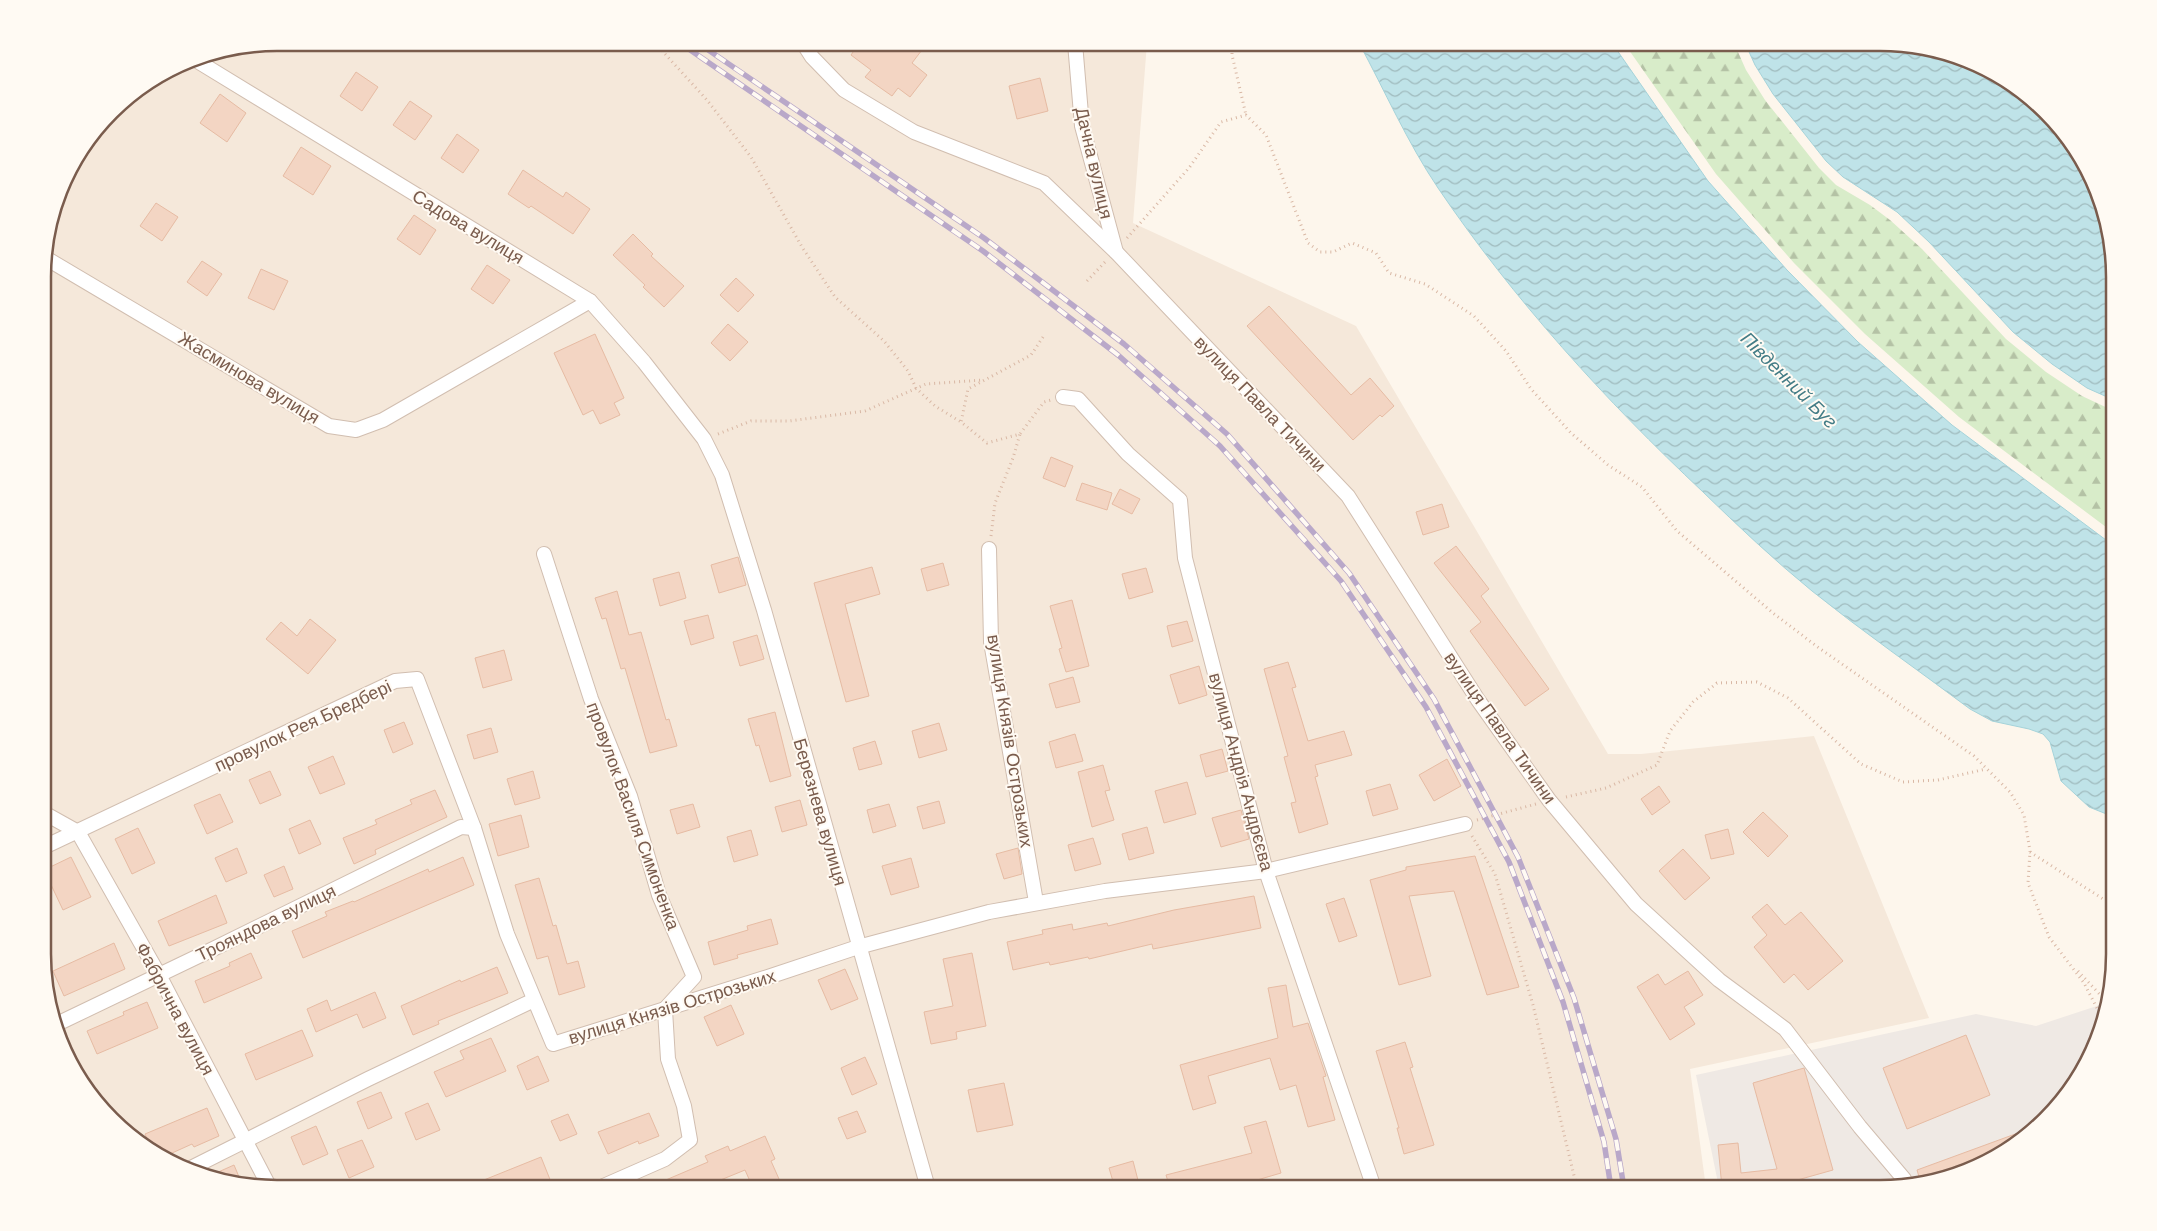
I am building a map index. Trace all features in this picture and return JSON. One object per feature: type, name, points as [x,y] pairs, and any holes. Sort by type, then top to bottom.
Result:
[{"type":"street","name":"вулиця Павла Тичини","points":[[808,51],[844,90],[914,132],[1044,183],[1116,252],[1348,496],[1478,700],[1549,800],[1636,904],[1719,980],[1785,1029],[1860,1127],[1904,1178]]},
{"type":"street","name":"Дачна вулиця","points":[[1076,51],[1082,126],[1116,252]]},
{"type":"street","name":"Садова вулиця","points":[[202,64],[590,301],[644,362],[704,439]]},
{"type":"street","name":"Жасминова вулиця","points":[[52,262],[330,426],[356,430],[383,420],[590,301]]},
{"type":"street","name":"вулиця Андрія Андрєєва","points":[[1064,397],[1078,399],[1128,454],[1180,500],[1185,558],[1266,871],[1368,1180]]},
{"type":"street","name":"Березнева вулиця","points":[[704,439],[722,475],[764,610],[858,947],[926,1180]]},
{"type":"street","name":"вулиця Князів Острозьких","points":[[990,549],[991,642],[1036,902]]},
{"type":"street","name":"провулок Василя Симоненка","points":[[544,554],[591,699],[630,796],[658,895],[694,977],[665,1010]]},
{"type":"street","name":"провулок Рея Бредбері","points":[[51,844],[395,681],[418,680],[474,828],[507,934],[534,1000]]},
{"type":"street","points":[[51,817],[78,832]]},
{"type":"street","name":"вулиця Князів Острозьких","points":[[534,1000],[553,1044],[665,1010],[858,947],[988,912],[1105,891],[1266,871],[1465,824]]},
{"type":"street","name":"Трояндова вулиця","points":[[62,1022],[461,827],[474,828]]},
{"type":"street","name":"Фабрична вулиця","points":[[78,832],[159,975],[265,1179]]},
{"type":"street","points":[[197,1165],[368,1079],[534,1000]]},
{"type":"street","points":[[617,1180],[665,1159],[690,1140],[684,1106],[668,1059],[665,1010]]},
{"type":"path","points":[[663,51],[708,100],[751,157],[802,247],[835,297],[884,341],[908,371],[916,388],[935,406],[961,422],[987,443],[1020,434]]},
{"type":"path","points":[[1232,51],[1246,115],[1266,135],[1308,243],[1320,252],[1333,252],[1352,243],[1376,253],[1389,273],[1425,284],[1474,316],[1506,351],[1531,389],[1571,433],[1608,465],[1642,487],[1677,532],[1773,613],[1819,648],[1974,756],[2010,792],[2024,815],[2030,852],[2028,883],[2049,937],[2101,996]]},
{"type":"path","points":[[1087,281],[1116,252],[1189,168],[1221,122],[1246,115]]},
{"type":"path","points":[[961,422],[968,389],[1031,355],[1043,336]]},
{"type":"path","points":[[704,439],[751,421],[789,421],[865,412],[926,384],[983,380]]},
{"type":"path","points":[[990,549],[995,503],[1013,458],[1020,434],[1044,402],[1064,397]]},
{"type":"path","points":[[1575,1180],[1533,1005],[1495,874],[1465,824],[1549,800],[1606,788],[1657,765],[1670,731],[1693,702],[1717,683],[1758,682],[1788,698],[1861,764],[1903,782],[1938,780],[1987,769]]},
{"type":"path","points":[[2030,852],[2106,901]]},
{"type":"path","points":[[2068,960],[2084,983],[2098,1011]]},
{"type":"shaded area","points":[[277,51],[1146,51],[1133,223],[1356,326],[1608,754],[1641,754],[1814,736],[1929,1018],[1690,1069],[1705,1180],[277,1180],[247,1178],[219,1172],[191,1163],[164,1150],[117,1114],[89,1079],[81,1067],[63,1027],[53,984],[51,954],[51,277],[53,247],[59,219],[68,191],[81,164],[117,117],[152,89],[164,81],[204,63],[247,53]]},
{"type":"shaded area","points":[[2099,1005],[2089,1040],[2068,1079],[2040,1114],[1993,1150],[1953,1168],[1910,1178],[1880,1180],[1717,1180],[1696,1075],[1976,1014],[2036,1026]]},
{"type":"green space","points":[[1630,51],[1738,51],[1746,70],[1765,100],[1819,168],[1836,185],[1870,205],[1890,220],[1922,249],[2006,339],[2046,372],[2082,396],[2106,407],[2106,527],[1959,417],[1865,334],[1794,263],[1716,174]]},
{"type":"water","name":"Південний Буг","points":[[1363,51],[1618,51],[1708,181],[1787,270],[1858,342],[1952,425],[2106,540],[2106,814],[2089,807],[2061,781],[2050,742],[2043,734],[1992,721],[1970,709],[1812,591],[1756,543],[1667,457],[1562,348],[1498,270],[1438,188],[1416,153]]},
{"type":"water","points":[[1749,51],[1880,51],[1910,53],[1953,63],[1993,81],[2040,117],[2076,164],[2089,191],[2098,219],[2104,247],[2106,277],[2106,396],[2087,388],[2052,364],[2013,332],[1929,242],[1897,212],[1843,177],[1826,161],[1773,94]]},
{"type":"building","points":[[854,51],[921,51],[912,63],[927,75],[910,97],[898,88],[892,96],[865,77],[871,70],[851,55]]},
{"type":"building","points":[[356,72],[378,87],[362,111],[340,96]]},
{"type":"building","points":[[1040,78],[1048,111],[1017,119],[1009,86]]},
{"type":"building","points":[[220,94],[246,113],[227,142],[200,123]]},
{"type":"building","points":[[410,101],[432,116],[415,140],[393,125]]},
{"type":"building","points":[[457,134],[479,150],[463,173],[441,158]]},
{"type":"building","points":[[301,147],[331,166],[313,195],[283,176]]},
{"type":"building","points":[[523,170],[563,197],[566,192],[590,209],[573,234],[531,206],[529,208],[508,194]]},
{"type":"building","points":[[156,203],[178,217],[162,241],[140,226]]},
{"type":"building","points":[[414,215],[436,230],[420,255],[397,239]]},
{"type":"building","points":[[633,234],[653,254],[651,256],[684,286],[664,307],[643,287],[645,285],[613,255]]},
{"type":"building","points":[[202,261],[222,274],[207,296],[187,282]]},
{"type":"building","points":[[487,265],[510,280],[493,304],[471,289]]},
{"type":"building","points":[[261,269],[288,281],[274,310],[248,298]]},
{"type":"building","points":[[736,278],[754,295],[738,312],[720,295]]},
{"type":"building","points":[[1269,306],[1351,395],[1370,378],[1394,406],[1382,417],[1380,415],[1353,440],[1247,326]]},
{"type":"building","points":[[728,324],[748,342],[730,361],[711,343]]},
{"type":"building","points":[[595,334],[624,398],[614,403],[620,415],[600,424],[593,410],[583,415],[554,353]]},
{"type":"building","points":[[1051,457],[1073,466],[1065,487],[1043,478]]},
{"type":"building","points":[[1082,483],[1112,493],[1107,510],[1076,500]]},
{"type":"building","points":[[1120,489],[1140,499],[1132,514],[1112,504]]},
{"type":"building","points":[[1442,504],[1449,527],[1423,535],[1416,512]]},
{"type":"building","points":[[1456,546],[1489,589],[1481,596],[1549,689],[1525,706],[1470,631],[1481,622],[1434,563]]},
{"type":"building","points":[[738,557],[746,585],[719,593],[711,565]]},
{"type":"building","points":[[943,563],[949,585],[927,591],[921,569]]},
{"type":"building","points":[[872,567],[880,594],[845,604],[869,696],[846,702],[814,583]]},
{"type":"building","points":[[1146,568],[1153,592],[1129,599],[1122,574]]},
{"type":"building","points":[[679,572],[686,598],[660,606],[653,579]]},
{"type":"building","points":[[617,591],[629,635],[641,632],[666,720],[669,719],[677,746],[650,753],[625,668],[621,669],[606,618],[602,619],[595,598]]},
{"type":"building","points":[[1072,600],[1089,666],[1066,672],[1059,649],[1062,648],[1050,606]]},
{"type":"building","points":[[708,615],[714,638],[691,645],[684,621]]},
{"type":"building","points":[[310,619],[336,640],[308,674],[266,639],[281,622],[297,636]]},
{"type":"building","points":[[1187,621],[1193,641],[1172,647],[1167,626]]},
{"type":"building","points":[[757,635],[764,659],[740,666],[733,642]]},
{"type":"building","points":[[504,650],[512,680],[483,688],[475,658]]},
{"type":"building","points":[[1288,662],[1296,687],[1292,688],[1308,741],[1344,731],[1352,755],[1315,765],[1318,776],[1315,777],[1328,824],[1299,833],[1291,803],[1296,802],[1284,757],[1288,756],[1264,669]]},
{"type":"building","points":[[1199,666],[1207,695],[1179,704],[1170,675]]},
{"type":"building","points":[[1073,677],[1080,702],[1056,708],[1049,684]]},
{"type":"building","points":[[775,712],[791,776],[770,782],[759,745],[756,746],[748,719]]},
{"type":"building","points":[[404,722],[413,744],[393,753],[384,730]]},
{"type":"building","points":[[939,723],[947,750],[919,758],[912,731]]},
{"type":"building","points":[[491,728],[498,752],[474,759],[467,735]]},
{"type":"building","points":[[1075,734],[1083,761],[1056,768],[1049,742]]},
{"type":"building","points":[[875,741],[882,764],[859,770],[853,748]]},
{"type":"building","points":[[1222,749],[1228,771],[1206,777],[1200,755]]},
{"type":"building","points":[[333,756],[345,784],[320,794],[308,767]]},
{"type":"building","points":[[1447,759],[1461,786],[1434,801],[1419,775]]},
{"type":"building","points":[[1103,765],[1110,790],[1105,791],[1114,820],[1092,827],[1078,772]]},
{"type":"building","points":[[270,771],[281,795],[260,804],[249,780]]},
{"type":"building","points":[[533,771],[540,798],[515,805],[507,779]]},
{"type":"building","points":[[1187,782],[1196,814],[1164,823],[1155,791]]},
{"type":"building","points":[[1390,784],[1398,809],[1373,816],[1366,791]]},
{"type":"building","points":[[1659,786],[1670,802],[1652,815],[1641,799]]},
{"type":"building","points":[[435,790],[447,817],[375,850],[376,854],[354,864],[343,838],[377,824],[375,820],[412,804],[410,800]]},
{"type":"building","points":[[220,794],[233,822],[207,834],[194,805]]},
{"type":"building","points":[[800,800],[807,825],[782,832],[775,807]]},
{"type":"building","points":[[939,801],[945,823],[923,829],[917,807]]},
{"type":"building","points":[[693,804],[700,827],[677,834],[670,810]]},
{"type":"building","points":[[889,804],[896,826],[873,833],[867,810]]},
{"type":"building","points":[[1241,810],[1249,839],[1221,847],[1212,818]]},
{"type":"building","points":[[1763,812],[1788,836],[1768,857],[1743,832]]},
{"type":"building","points":[[521,815],[529,847],[498,856],[489,824]]},
{"type":"building","points":[[310,820],[321,844],[299,854],[289,829]]},
{"type":"building","points":[[1147,827],[1154,853],[1129,860],[1122,834]]},
{"type":"building","points":[[138,828],[155,863],[132,874],[115,839]]},
{"type":"building","points":[[1728,829],[1734,854],[1711,859],[1705,835]]},
{"type":"building","points":[[751,830],[758,855],[734,862],[727,837]]},
{"type":"building","points":[[1093,838],[1101,864],[1075,871],[1068,845]]},
{"type":"building","points":[[237,848],[247,873],[226,882],[215,858]]},
{"type":"building","points":[[1018,848],[1022,874],[1004,879],[996,854]]},
{"type":"building","points":[[1683,849],[1710,878],[1685,900],[1659,871]]},
{"type":"building","points":[[1475,856],[1519,987],[1487,995],[1454,891],[1409,896],[1431,976],[1399,985],[1370,880],[1406,870],[1406,867]]},
{"type":"building","points":[[71,857],[91,897],[63,910],[51,885],[51,867]]},
{"type":"building","points":[[463,857],[474,885],[303,958],[292,931],[327,916],[325,912],[354,902],[428,869],[429,872]]},
{"type":"building","points":[[911,858],[919,887],[891,895],[882,866]]},
{"type":"building","points":[[284,866],[293,889],[274,897],[264,875]]},
{"type":"building","points":[[539,878],[553,926],[556,925],[567,964],[578,961],[585,987],[559,995],[548,956],[537,959],[515,885]]},
{"type":"building","points":[[216,895],[227,923],[169,946],[158,921]]},
{"type":"building","points":[[1254,896],[1261,928],[1153,949],[1152,944],[1089,959],[1088,957],[1050,965],[1049,962],[1013,970],[1007,942],[1043,934],[1042,930],[1072,924],[1073,930],[1107,923],[1108,926],[1174,910]]},
{"type":"building","points":[[1344,898],[1357,936],[1339,942],[1326,904]]},
{"type":"building","points":[[1767,904],[1785,925],[1801,912],[1843,961],[1808,990],[1794,974],[1784,983],[1754,947],[1767,935],[1752,917]]},
{"type":"building","points":[[771,919],[778,944],[737,955],[738,958],[714,965],[708,942],[748,930],[747,926]]},
{"type":"building","points":[[114,943],[125,969],[64,996],[53,971]]},
{"type":"building","points":[[251,953],[262,978],[204,1003],[195,981],[230,966],[229,963]]},
{"type":"building","points":[[972,953],[986,1026],[956,1032],[957,1039],[931,1044],[924,1012],[953,1006],[943,959]]},
{"type":"building","points":[[497,967],[508,993],[438,1021],[439,1024],[413,1035],[401,1006],[460,980],[461,982]]},
{"type":"building","points":[[845,969],[858,999],[831,1010],[818,980]]},
{"type":"building","points":[[1688,971],[1703,995],[1684,1007],[1695,1024],[1670,1040],[1637,987],[1658,974],[1665,985]]},
{"type":"building","points":[[1286,985],[1293,1027],[1308,1023],[1326,1076],[1323,1077],[1335,1120],[1308,1127],[1296,1085],[1280,1090],[1270,1058],[1208,1076],[1216,1103],[1193,1110],[1180,1065],[1278,1038],[1268,988]]},
{"type":"building","points":[[375,992],[386,1018],[363,1028],[357,1014],[316,1032],[307,1009],[327,1000],[331,1011]]},
{"type":"building","points":[[147,1002],[158,1028],[97,1054],[87,1031],[124,1015],[123,1012]]},
{"type":"building","points":[[731,1005],[744,1034],[717,1046],[704,1017]]},
{"type":"building","points":[[302,1030],[313,1056],[256,1080],[245,1054]]},
{"type":"building","points":[[1966,1035],[1990,1095],[1907,1129],[1883,1068]]},
{"type":"building","points":[[491,1038],[506,1071],[446,1097],[434,1072],[464,1059],[460,1051]]},
{"type":"building","points":[[1405,1042],[1413,1067],[1410,1068],[1434,1145],[1404,1154],[1397,1128],[1399,1128],[1376,1051]]},
{"type":"building","points":[[538,1056],[549,1081],[527,1090],[517,1066]]},
{"type":"building","points":[[865,1057],[877,1084],[852,1095],[841,1068]]},
{"type":"building","points":[[1804,1068],[1833,1170],[1797,1180],[1721,1180],[1718,1145],[1738,1143],[1741,1173],[1777,1169],[1753,1083]]},
{"type":"building","points":[[1004,1083],[1013,1125],[977,1132],[968,1090]]},
{"type":"building","points":[[381,1092],[392,1118],[368,1129],[357,1102]]},
{"type":"building","points":[[428,1103],[440,1130],[416,1140],[405,1113]]},
{"type":"building","points":[[207,1108],[219,1136],[194,1147],[192,1144],[171,1153],[152,1142],[145,1134]]},
{"type":"building","points":[[857,1111],[866,1132],[847,1139],[838,1118]]},
{"type":"building","points":[[649,1113],[659,1136],[639,1144],[638,1141],[608,1154],[598,1132]]},
{"type":"building","points":[[568,1114],[577,1134],[560,1141],[551,1121]]},
{"type":"building","points":[[1266,1121],[1281,1173],[1257,1180],[1168,1180],[1166,1175],[1252,1153],[1244,1127]]},
{"type":"building","points":[[316,1126],[328,1154],[303,1165],[291,1137]]},
{"type":"building","points":[[2016,1134],[1993,1150],[1953,1168],[1919,1176],[1917,1170]]},
{"type":"building","points":[[765,1136],[775,1159],[771,1161],[779,1180],[749,1180],[745,1170],[721,1180],[666,1180],[708,1162],[705,1156],[728,1146],[730,1151]]},
{"type":"building","points":[[362,1140],[374,1167],[349,1178],[337,1150]]},
{"type":"building","points":[[541,1157],[550,1180],[484,1180]]},
{"type":"building","points":[[1133,1161],[1138,1180],[1113,1180],[1109,1168]]},
{"type":"building","points":[[234,1165],[239,1176],[219,1172]]},
{"type":"railway","points":[[692,51],[983,251],[1118,355],[1220,446],[1341,581],[1426,707],[1509,862],[1563,1002],[1604,1142],[1610,1180]]},
{"type":"railway","points":[[710,51],[984,238],[1124,344],[1227,434],[1349,573],[1434,699],[1518,857],[1574,998],[1616,1139],[1623,1180]]}]
